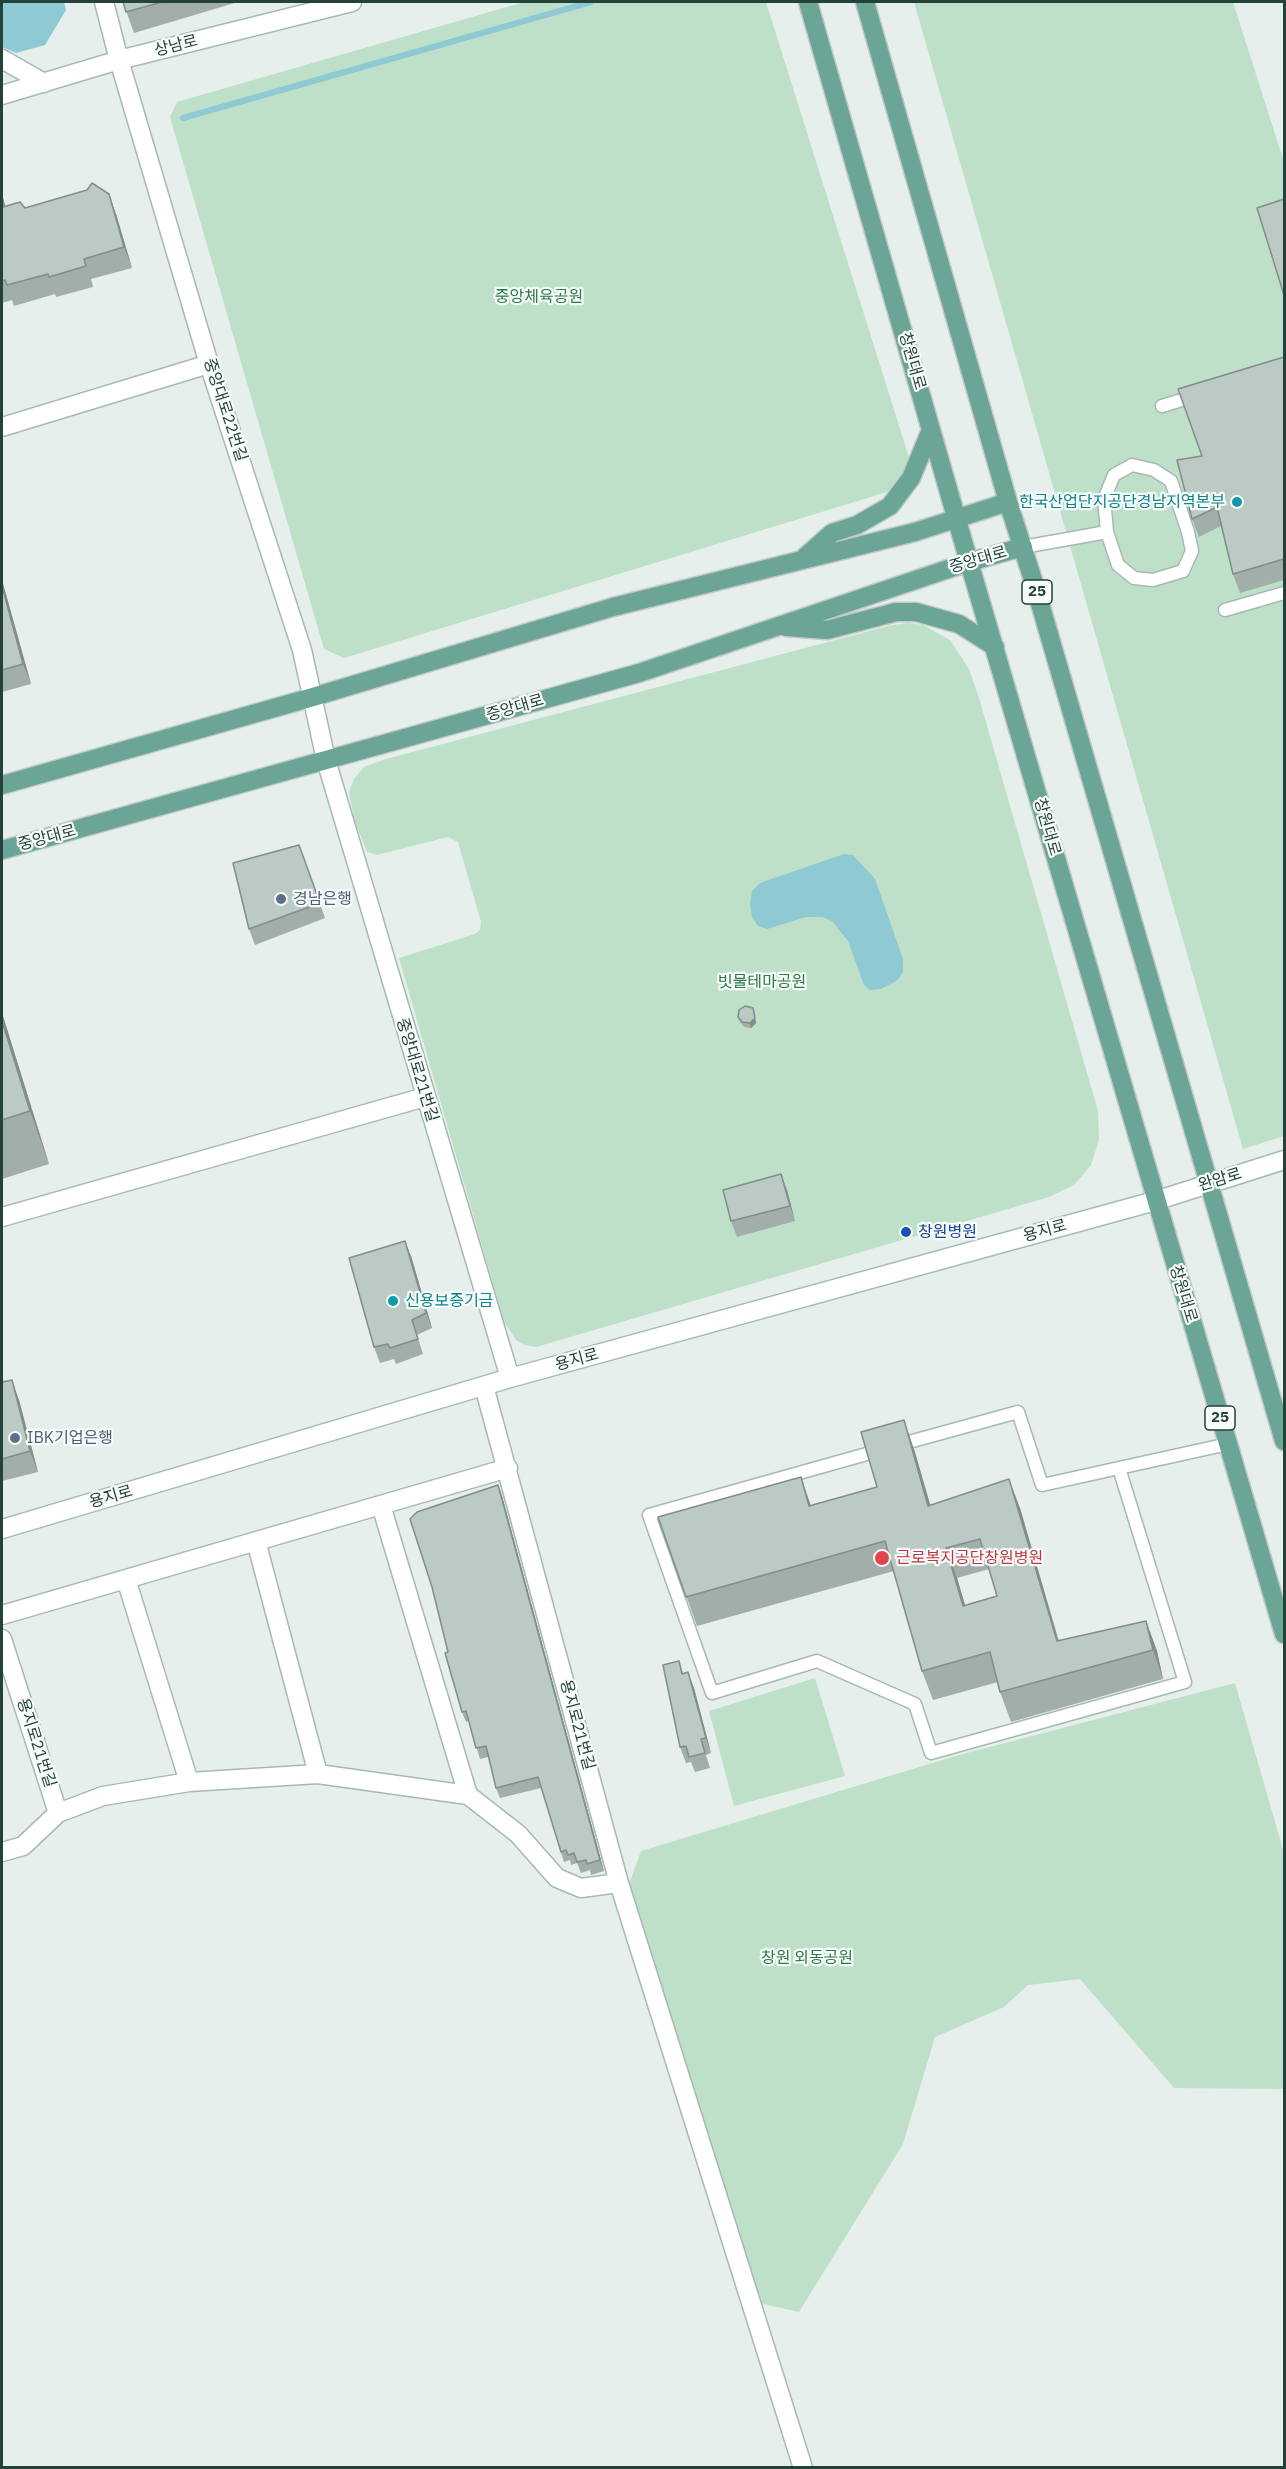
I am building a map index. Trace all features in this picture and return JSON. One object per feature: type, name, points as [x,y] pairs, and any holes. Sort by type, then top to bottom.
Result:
[{"type":"main road","name":"창원대로","points":[[808,2],[1155,1201],[1284,1634]]},
{"type":"main road","name":"25","points":[[865,2],[1008,502],[1284,1441]]},
{"type":"main road","points":[[802,560],[832,533],[857,525],[890,506],[911,478],[931,430]]},
{"type":"main road","points":[[2,785],[313,697],[613,607],[957,519],[1008,502]]},
{"type":"main road","name":"중앙대로","points":[[2,850],[639,673],[969,562],[1023,547]]},
{"type":"main road","points":[[778,626],[827,630],[896,612],[916,612],[959,624],[995,647]]},
{"type":"street","name":"중앙대로22번길","points":[[104,2],[209,364],[303,650],[326,760]]},
{"type":"street","name":"상남로","points":[[2,95],[119,60],[352,2]]},
{"type":"street","points":[[2,59],[44,83]]},
{"type":"street","points":[[2,427],[209,364]]},
{"type":"street","name":"중앙대로21번길","points":[[326,760],[510,1378]]},
{"type":"street","points":[[2,1217],[425,1097]]},
{"type":"street","name":"완암로","points":[[1155,1201],[1284,1160]]},
{"type":"street","name":"용지로","points":[[2,1529],[510,1378],[1155,1201]]},
{"type":"street","name":"용지로21번길","points":[[484,1386],[619,1883],[803,2468]]},
{"type":"street","points":[[2,1615],[508,1468]]},
{"type":"street","points":[[381,1505],[468,1795]]},
{"type":"street","points":[[256,1541],[318,1774]]},
{"type":"street","points":[[126,1579],[189,1782]]},
{"type":"street","name":"용지로21번길","points":[[2,1639],[58,1814]]},
{"type":"street","points":[[2,1852],[23,1846],[58,1814],[103,1796],[189,1782],[318,1774],[468,1795],[518,1834],[557,1878],[581,1888],[619,1883]]},
{"type":"lane","points":[[1162,406],[1207,393]]},
{"type":"lane","points":[[1132,465],[1154,470],[1171,481],[1192,551],[1184,570],[1153,580],[1134,578],[1118,565],[1107,532],[1104,499],[1114,475],[1132,465]]},
{"type":"lane","points":[[1023,547],[1107,532]]},
{"type":"lane","points":[[1225,610],[1284,593]]},
{"type":"lane","points":[[1119,1468],[1185,1682],[931,1753],[915,1704],[817,1661],[712,1693],[649,1515],[1018,1412],[1042,1485],[1119,1468],[1228,1444]]},
{"type":"green space","name":"중앙체육공원","points":[[524,2],[766,2],[912,467],[887,492],[344,658],[324,649],[170,117],[177,102]]},
{"type":"green space","points":[[914,2],[1233,2],[1284,162],[1284,1136],[1243,1149]]},
{"type":"green space","name":"빗물테마공원","points":[[909,623],[923,625],[950,640],[969,669],[979,698],[1098,1111],[1099,1140],[1091,1165],[1074,1185],[1049,1197],[536,1347],[525,1345],[516,1340],[504,1322],[399,958],[475,934],[480,930],[481,922],[458,842],[448,837],[377,855],[367,852],[355,822],[349,792],[354,779],[364,767],[386,759],[892,625]]},
{"type":"green space","points":[[815,1678],[845,1776],[734,1806],[709,1711]]},
{"type":"green space","name":"창원 외동공원","points":[[1235,1683],[1284,1853],[1284,2089],[1174,2088],[1080,1979],[1028,1985],[1004,2007],[935,2037],[903,2144],[799,2312],[755,2302],[628,1887],[641,1851],[959,1755]]},
{"type":"water","points":[[2,2],[64,2],[66,10],[45,45],[16,53],[2,47]]},
{"type":"water","points":[[844,854],[853,855],[875,879],[903,959],[903,972],[898,980],[881,989],[870,990],[864,985],[848,941],[832,921],[822,917],[806,917],[767,929],[758,926],[752,917],[750,904],[752,891],[760,883]]},
{"type":"building","points":[[123,2],[162,2],[126,12]]},
{"type":"building","points":[[92,183],[109,194],[124,247],[84,259],[86,266],[49,277],[48,274],[7,285],[5,280],[2,281],[2,200],[3,207],[20,202],[25,208],[87,190]]},
{"type":"building","points":[[1284,199],[1284,295],[1257,208]]},
{"type":"building","name":"한국산업단지공단경남지역본부","points":[[1284,357],[1284,559],[1233,574],[1217,507],[1192,519],[1177,460],[1202,456],[1178,389]]},
{"type":"building","points":[[2,586],[23,664],[2,670]]},
{"type":"building","name":"경남은행","points":[[299,845],[320,903],[249,929],[233,863]]},
{"type":"building","points":[[745,1006],[753,1008],[755,1018],[750,1023],[742,1022],[738,1017],[739,1010]]},
{"type":"building","points":[[2,1021],[30,1111],[2,1120]]},
{"type":"building","points":[[781,1174],[790,1206],[731,1221],[723,1190]]},
{"type":"building","name":"신용보증기금","points":[[405,1241],[426,1313],[412,1320],[418,1339],[390,1348],[388,1344],[374,1347],[349,1258]]},
{"type":"building","points":[[12,1380],[30,1451],[2,1459],[2,1382]]},
{"type":"building","points":[[904,1420],[928,1506],[1009,1479],[1057,1641],[1146,1621],[1153,1650],[1000,1692],[990,1652],[922,1671],[885,1541],[686,1597],[658,1517],[801,1477],[809,1506],[877,1487],[861,1432]],"holes":[[[980,1539],[997,1596],[963,1606],[946,1548]]]},
{"type":"building","points":[[498,1485],[600,1860],[587,1864],[586,1860],[577,1862],[574,1853],[568,1855],[566,1850],[561,1852],[538,1777],[496,1788],[486,1746],[476,1748],[466,1711],[462,1712],[445,1653],[448,1652],[432,1587],[410,1519],[417,1512]]},
{"type":"building","points":[[679,1661],[682,1674],[688,1672],[706,1738],[701,1739],[705,1753],[689,1757],[686,1746],[680,1747],[663,1665]]},
{"type":"waterway","points":[[183,118],[591,2]]},
{"type":"place","name":"한국산업단지공단경남지역본부","points":[[1237,502]]},
{"type":"place","name":"경남은행","points":[[281,899]]},
{"type":"place","name":"창원병원","points":[[906,1232]]},
{"type":"place","name":"신용보증기금","points":[[393,1301]]},
{"type":"place","name":"IBK기업은행","points":[[15,1438]]},
{"type":"place","name":"근로복지공단창원병원","points":[[882,1558]]}]
